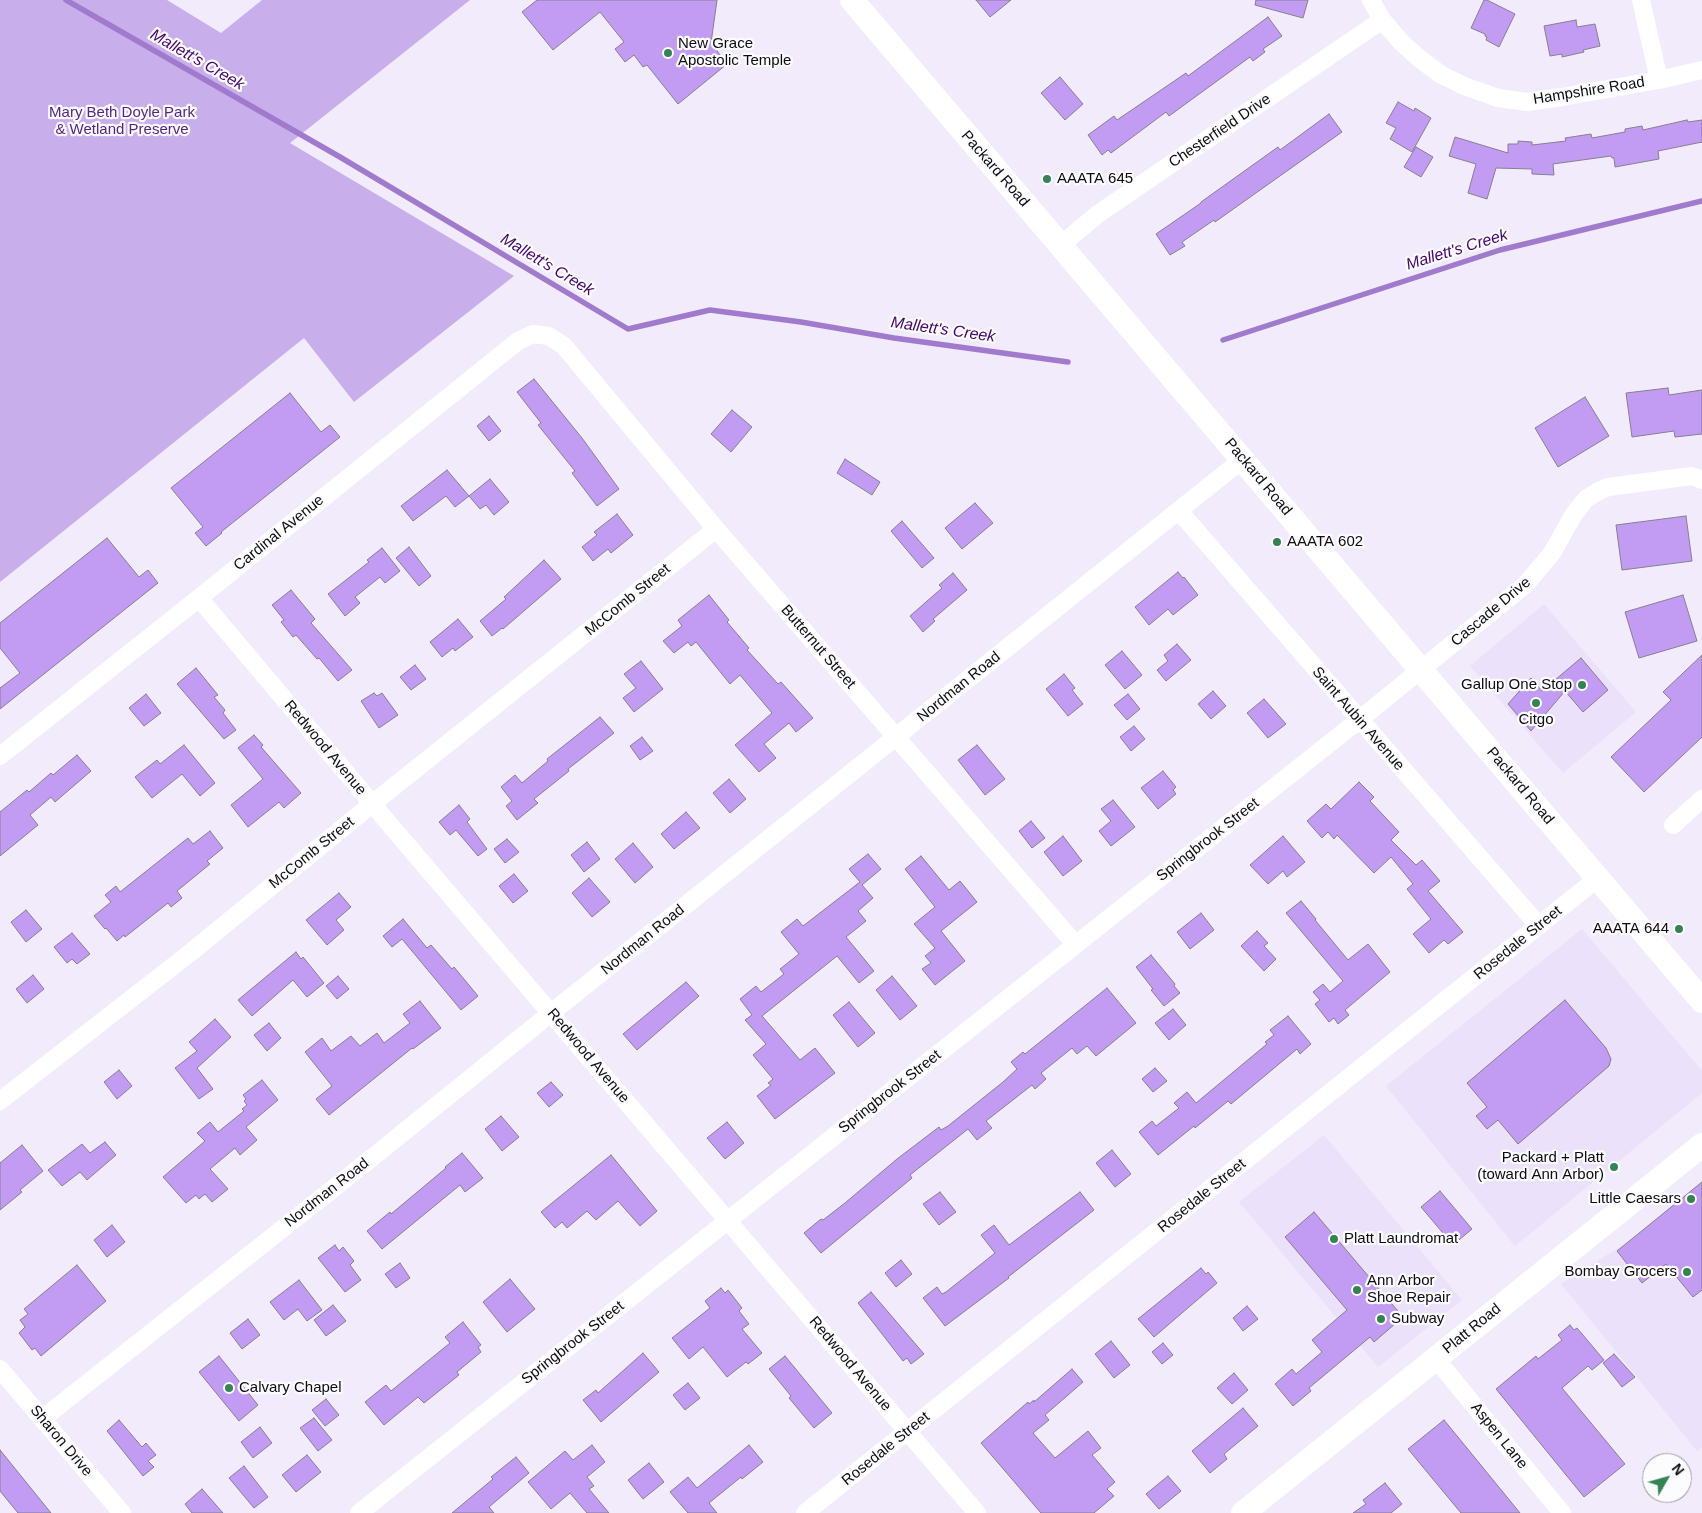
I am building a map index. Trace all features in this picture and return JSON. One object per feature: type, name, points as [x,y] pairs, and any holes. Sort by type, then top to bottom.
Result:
[{"type":"main road","name":"Packard Road","points":[[852,0],[1702,1001]]},
{"type":"main road","name":"Platt Road","points":[[1243,1513],[1702,1146]]},
{"type":"street","name":"Hampshire Road","points":[[1371,0],[1382,20],[1402,43],[1420,59],[1440,74],[1464,86],[1498,98],[1528,102],[1659,80],[1702,70]]},
{"type":"street","points":[[1641,0],[1659,80]]},
{"type":"street","name":"Chesterfield Drive","points":[[1061,245],[1098,214],[1382,20]]},
{"type":"street","name":"Cardinal Avenue","points":[[0,756],[518,341],[533,334],[549,336],[564,346]]},
{"type":"street","name":"Butternut Street","points":[[564,346],[716,529],[1076,945]]},
{"type":"street","name":"Nordman Road","points":[[42,1419],[368,1161],[1243,459]]},
{"type":"street","name":"Cascade Drive","points":[[1421,669],[1526,584],[1552,553],[1574,514],[1586,499],[1608,487],[1692,476],[1702,480]]},
{"type":"street","name":"Saint Aubin Avenue","points":[[1179,511],[1539,926]]},
{"type":"street","name":"McComb Street","points":[[0,1101],[182,959],[372,804],[716,529]]},
{"type":"street","name":"Redwood Avenue","points":[[199,598],[372,804],[977,1513]]},
{"type":"street","name":"Springbrook Street","points":[[359,1513],[1421,669]]},
{"type":"street","points":[[1673,824],[1702,799]]},
{"type":"street","name":"Rosedale Street","points":[[805,1513],[1598,878]]},
{"type":"street","name":"Aspen Lane","points":[[1436,1358],[1562,1513]]},
{"type":"street","name":"Sharon Drive","points":[[0,1369],[122,1513]]},
{"type":"shaded area","points":[[1544,604],[1636,712],[1563,773],[1470,666]]},
{"type":"shaded area","points":[[1582,929],[1702,1071],[1702,1093],[1515,1246],[1386,1086]]},
{"type":"shaded area","points":[[1324,1135],[1462,1300],[1378,1367],[1239,1202]]},
{"type":"shaded area","points":[[1702,1182],[1702,1447],[1697,1451],[1561,1284],[1635,1237]]},
{"type":"green space","name":"Mary Beth Doyle Park & Wetland Preserve","points":[[0,0],[167,0],[221,33],[262,0],[470,0],[290,143],[514,276],[354,402],[304,338],[0,582]]},
{"type":"building","name":"New Grace Apostolic Temple","points":[[537,0],[717,0],[711,43],[727,64],[678,104],[647,65],[643,67],[634,55],[625,62],[615,49],[624,42],[600,12],[553,50],[522,12]]},
{"type":"building","points":[[976,0],[1011,0],[990,17]]},
{"type":"building","points":[[1256,0],[1308,0],[1303,18],[1255,5]]},
{"type":"building","points":[[1484,0],[1515,14],[1499,47],[1486,40],[1485,34],[1471,28]]},
{"type":"building","points":[[1268,17],[1282,36],[1263,49],[1265,52],[1253,61],[1250,57],[1169,116],[1166,112],[1111,153],[1108,150],[1102,155],[1088,135],[1114,116],[1117,120],[1186,73],[1188,76]]},
{"type":"building","points":[[1576,20],[1577,27],[1595,24],[1600,46],[1562,57],[1562,54],[1550,56],[1544,26]]},
{"type":"building","points":[[1060,77],[1083,104],[1065,120],[1041,93]]},
{"type":"building","points":[[1398,102],[1414,111],[1415,108],[1431,118],[1412,152],[1390,139],[1396,128],[1386,123]]},
{"type":"building","points":[[1329,114],[1342,132],[1215,222],[1214,220],[1182,242],[1185,246],[1170,255],[1156,234],[1278,147],[1280,150]]},
{"type":"building","points":[[1687,120],[1688,122],[1702,120],[1702,142],[1658,151],[1659,159],[1615,167],[1614,158],[1611,156],[1553,164],[1554,175],[1532,174],[1532,169],[1496,168],[1487,199],[1468,193],[1476,164],[1449,156],[1455,137],[1508,153],[1508,144],[1518,144],[1518,141],[1532,142],[1532,145],[1566,141],[1565,138],[1591,134],[1592,138],[1625,132],[1625,129],[1642,126],[1643,130]]},
{"type":"building","points":[[1416,147],[1433,157],[1421,177],[1404,167]]},
{"type":"building","points":[[534,379],[582,438],[619,489],[597,506],[572,473],[575,471],[538,425],[541,423],[517,392]]},
{"type":"building","points":[[1668,388],[1669,395],[1702,390],[1702,434],[1675,437],[1674,431],[1632,437],[1626,393]]},
{"type":"building","points":[[290,393],[321,432],[330,425],[340,437],[206,546],[195,533],[203,527],[171,488]]},
{"type":"building","points":[[1585,397],[1609,436],[1558,467],[1535,428]]},
{"type":"building","points":[[732,410],[752,427],[731,452],[711,434]]},
{"type":"building","points":[[489,416],[501,431],[489,441],[477,426]]},
{"type":"building","points":[[845,459],[880,482],[872,495],[837,473]]},
{"type":"building","points":[[447,470],[469,496],[455,507],[446,496],[413,521],[401,506]]},
{"type":"building","points":[[490,479],[509,502],[494,515],[486,505],[480,509],[469,496]]},
{"type":"building","points":[[975,503],[993,523],[962,549],[945,528]]},
{"type":"building","points":[[617,514],[633,535],[611,553],[608,549],[593,561],[582,547],[597,535],[594,532]]},
{"type":"building","points":[[1686,516],[1692,561],[1622,570],[1616,525]]},
{"type":"building","points":[[902,521],[934,558],[922,568],[891,531]]},
{"type":"building","points":[[107,538],[139,577],[148,570],[158,583],[0,709],[0,688],[20,673],[0,648],[0,623]]},
{"type":"building","points":[[409,547],[431,576],[419,586],[396,558]]},
{"type":"building","points":[[382,548],[400,571],[385,583],[380,577],[355,597],[360,603],[345,616],[328,594],[369,562],[367,560]]},
{"type":"building","points":[[544,560],[561,579],[503,629],[492,636],[480,621],[506,599],[504,597]]},
{"type":"building","points":[[1178,572],[1198,595],[1173,615],[1168,609],[1149,625],[1135,607]]},
{"type":"building","points":[[953,573],[967,590],[933,619],[935,621],[923,632],[910,616],[942,588],[939,585]]},
{"type":"building","points":[[291,590],[315,619],[311,623],[352,670],[338,681],[296,635],[293,637],[281,622],[284,620],[272,605]]},
{"type":"building","points":[[709,595],[729,620],[727,622],[749,648],[747,650],[778,684],[781,682],[813,718],[796,732],[789,723],[764,744],[776,758],[759,772],[735,745],[772,713],[740,675],[730,684],[696,642],[691,646],[688,642],[674,653],[663,641],[682,626],[678,620]]},
{"type":"building","points":[[1683,595],[1697,641],[1639,658],[1625,612]]},
{"type":"building","points":[[458,619],[473,637],[455,651],[453,648],[442,657],[430,642]]},
{"type":"building","points":[[1177,644],[1191,660],[1166,681],[1157,670],[1168,661],[1164,655]]},
{"type":"building","points":[[1122,651],[1142,675],[1125,689],[1105,665]]},
{"type":"building","points":[[1702,655],[1702,737],[1644,792],[1611,757],[1671,700],[1663,692]]},
{"type":"building","points":[[1581,658],[1608,690],[1583,712],[1565,691],[1531,731],[1508,704],[1531,678],[1542,691]]},
{"type":"building","points":[[641,661],[663,689],[634,712],[623,698],[636,688],[624,674]]},
{"type":"building","points":[[415,665],[426,679],[411,690],[400,677]]},
{"type":"building","points":[[196,668],[218,695],[214,697],[225,710],[223,713],[236,730],[224,739],[177,684]]},
{"type":"building","points":[[1064,674],[1075,688],[1072,690],[1083,704],[1068,716],[1046,689]]},
{"type":"building","points":[[1213,691],[1226,706],[1211,719],[1198,704]]},
{"type":"building","points":[[374,693],[377,696],[382,693],[398,715],[379,728],[361,701]]},
{"type":"building","points":[[146,694],[161,713],[144,726],[129,708]]},
{"type":"building","points":[[1128,694],[1140,709],[1127,720],[1114,705]]},
{"type":"building","points":[[1264,699],[1286,724],[1268,738],[1247,713]]},
{"type":"building","points":[[600,717],[614,733],[568,769],[569,771],[534,799],[538,803],[517,820],[506,806],[512,801],[501,787],[515,775],[522,783],[548,761],[547,759]]},
{"type":"building","points":[[1134,726],[1145,739],[1131,751],[1120,737]]},
{"type":"building","points":[[254,735],[263,745],[261,747],[301,793],[284,808],[279,802],[248,827],[231,805],[263,779],[238,748]]},
{"type":"building","points":[[642,737],[653,751],[640,760],[630,746]]},
{"type":"building","points":[[184,745],[215,783],[200,796],[182,774],[152,798],[135,777],[157,760],[160,764]]},
{"type":"building","points":[[977,745],[1005,779],[985,795],[958,760]]},
{"type":"building","points":[[77,755],[91,771],[55,802],[51,797],[30,815],[38,825],[0,856],[0,812],[27,790],[29,792],[51,773],[53,775]]},
{"type":"building","points":[[1163,771],[1176,787],[1173,790],[1176,794],[1158,809],[1141,788]]},
{"type":"building","points":[[729,779],[746,799],[730,813],[713,793]]},
{"type":"building","points":[[1359,782],[1374,797],[1370,801],[1399,832],[1391,840],[1416,865],[1422,860],[1440,881],[1428,891],[1463,932],[1448,944],[1444,940],[1429,953],[1413,934],[1431,919],[1407,889],[1413,884],[1391,857],[1374,873],[1337,835],[1334,839],[1328,832],[1322,838],[1307,821],[1326,804],[1331,809]]},
{"type":"building","points":[[1113,800],[1135,827],[1111,846],[1099,831],[1111,821],[1101,809]]},
{"type":"building","points":[[459,805],[470,819],[467,822],[487,849],[478,856],[456,830],[450,835],[439,822]]},
{"type":"building","points":[[686,812],[700,828],[674,849],[661,834]]},
{"type":"building","points":[[1031,821],[1045,838],[1032,848],[1019,831]]},
{"type":"building","points":[[210,831],[223,848],[207,861],[210,864],[177,891],[182,898],[171,907],[168,903],[125,937],[124,935],[117,941],[94,916],[111,902],[105,895],[116,886],[120,892],[188,838],[193,844]]},
{"type":"building","points":[[1063,836],[1082,861],[1063,876],[1044,852]]},
{"type":"building","points":[[1283,836],[1305,862],[1287,877],[1283,871],[1268,884],[1250,865]]},
{"type":"building","points":[[507,839],[519,852],[505,863],[494,849]]},
{"type":"building","points":[[587,842],[600,859],[584,872],[571,855]]},
{"type":"building","points":[[633,843],[653,867],[635,883],[615,859]]},
{"type":"building","points":[[868,854],[881,869],[862,885],[873,898],[858,911],[866,921],[846,937],[874,971],[859,983],[837,956],[762,1016],[800,1060],[815,1048],[835,1073],[775,1119],[757,1096],[771,1085],[768,1083],[773,1079],[753,1055],[766,1044],[745,1020],[752,1015],[740,999],[756,986],[761,992],[784,974],[780,969],[799,954],[781,932],[797,919],[803,926],[860,882],[849,869]]},
{"type":"building","points":[[921,856],[949,890],[960,881],[977,902],[941,931],[965,961],[935,985],[922,969],[931,963],[925,956],[935,948],[914,924],[935,907],[905,869]]},
{"type":"building","points":[[514,874],[528,891],[513,903],[499,886]]},
{"type":"building","points":[[589,878],[610,902],[592,917],[572,893]]},
{"type":"building","points":[[339,893],[351,907],[336,920],[344,930],[327,945],[306,920]]},
{"type":"building","points":[[1301,901],[1348,960],[1368,944],[1390,972],[1345,1010],[1349,1015],[1338,1024],[1334,1018],[1329,1022],[1315,1004],[1320,1000],[1313,992],[1323,984],[1330,992],[1343,981],[1286,913]]},
{"type":"building","points":[[26,910],[42,929],[26,942],[11,922]]},
{"type":"building","points":[[1201,913],[1214,930],[1190,949],[1177,932]]},
{"type":"building","points":[[403,919],[427,948],[431,945],[452,969],[454,967],[478,996],[461,1010],[402,939],[392,947],[383,936]]},
{"type":"building","points":[[1257,931],[1268,943],[1264,946],[1276,959],[1264,971],[1241,946]]},
{"type":"building","points":[[72,933],[90,954],[77,964],[72,959],[67,963],[54,947]]},
{"type":"building","points":[[296,952],[301,959],[303,957],[324,983],[307,997],[293,980],[252,1016],[238,1000]]},
{"type":"building","points":[[1151,955],[1180,993],[1164,1006],[1136,967]]},
{"type":"building","points":[[33,975],[44,989],[27,1003],[16,989]]},
{"type":"building","points":[[338,976],[349,989],[337,999],[326,986]]},
{"type":"building","points":[[892,976],[917,1006],[900,1020],[876,990]]},
{"type":"building","points":[[686,982],[699,996],[637,1050],[623,1034]]},
{"type":"building","points":[[1107,988],[1136,1023],[1096,1056],[1087,1046],[1077,1054],[1072,1048],[1041,1073],[1046,1079],[1035,1089],[1032,1085],[986,1121],[992,1128],[977,1140],[968,1129],[910,1175],[912,1178],[821,1253],[804,1233],[845,1203],[897,1159],[939,1127],[941,1130],[948,1126],[1003,1082],[1017,1069],[1011,1062],[1023,1052],[1025,1054]]},
{"type":"building","points":[[1565,1000],[1606,1048],[1611,1059],[1609,1066],[1518,1144],[1498,1120],[1487,1129],[1476,1116],[1487,1107],[1467,1083]]},
{"type":"building","points":[[420,1001],[441,1028],[412,1048],[329,1115],[316,1099],[332,1086],[305,1052],[322,1038],[331,1051],[351,1036],[360,1046],[377,1033],[384,1043],[410,1023],[403,1014]]},
{"type":"building","points":[[849,1002],[875,1033],[858,1047],[833,1015]]},
{"type":"building","points":[[1173,1009],[1186,1025],[1169,1040],[1155,1023]]},
{"type":"building","points":[[1288,1016],[1311,1044],[1300,1054],[1297,1049],[1231,1104],[1228,1101],[1158,1155],[1139,1132],[1152,1121],[1156,1126],[1179,1108],[1174,1103],[1187,1092],[1196,1103],[1267,1044],[1265,1042],[1274,1035],[1270,1030]]},
{"type":"building","points":[[215,1019],[231,1037],[197,1068],[213,1089],[199,1099],[175,1068],[197,1051],[189,1042]]},
{"type":"building","points":[[269,1023],[281,1038],[267,1051],[254,1035]]},
{"type":"building","points":[[1155,1068],[1167,1081],[1153,1092],[1142,1079]]},
{"type":"building","points":[[119,1070],[132,1086],[117,1099],[104,1082]]},
{"type":"building","points":[[262,1080],[278,1100],[246,1127],[257,1140],[240,1155],[235,1148],[210,1169],[228,1189],[212,1202],[205,1194],[199,1199],[196,1195],[186,1203],[163,1177],[205,1141],[197,1133],[210,1122],[218,1132],[244,1111],[242,1109],[247,1105],[243,1095]]},
{"type":"building","points":[[551,1082],[563,1095],[549,1107],[537,1093]]},
{"type":"building","points":[[501,1116],[519,1137],[502,1151],[485,1129]]},
{"type":"building","points":[[727,1122],[744,1143],[725,1159],[707,1138]]},
{"type":"building","points":[[105,1142],[116,1155],[87,1180],[80,1172],[62,1186],[48,1170],[82,1144],[90,1153]]},
{"type":"building","points":[[22,1145],[43,1171],[0,1210],[0,1163]]},
{"type":"building","points":[[1112,1150],[1131,1174],[1115,1187],[1096,1163]]},
{"type":"building","points":[[462,1153],[483,1178],[465,1192],[460,1185],[382,1249],[367,1231],[390,1212],[391,1214]]},
{"type":"building","points":[[611,1155],[657,1211],[640,1226],[618,1201],[596,1220],[587,1211],[567,1228],[562,1222],[555,1228],[541,1212]]},
{"type":"building","points":[[1702,1182],[1702,1290],[1693,1297],[1666,1264],[1642,1283],[1617,1251]]},
{"type":"building","points":[[1440,1191],[1472,1229],[1453,1245],[1421,1207]]},
{"type":"building","points":[[940,1192],[956,1212],[939,1225],[923,1204]]},
{"type":"building","points":[[1080,1192],[1094,1210],[945,1326],[923,1298],[937,1287],[942,1294],[946,1292],[995,1253],[981,1235],[994,1225],[1009,1245]]},
{"type":"building","points":[[1314,1212],[1403,1317],[1374,1342],[1370,1337],[1309,1388],[1311,1391],[1293,1406],[1275,1384],[1292,1369],[1296,1374],[1322,1352],[1312,1340],[1347,1310],[1285,1237]]},
{"type":"building","points":[[112,1225],[125,1242],[107,1257],[94,1240]]},
{"type":"building","points":[[335,1245],[339,1251],[343,1247],[354,1261],[350,1265],[361,1280],[345,1292],[318,1258]]},
{"type":"building","points":[[901,1260],[912,1274],[896,1287],[885,1273]]},
{"type":"building","points":[[400,1263],[410,1278],[396,1288],[385,1274]]},
{"type":"building","points":[[77,1265],[106,1301],[41,1356],[35,1348],[32,1350],[19,1333],[25,1327],[20,1320],[28,1314],[24,1309]]},
{"type":"building","points":[[1201,1268],[1206,1274],[1208,1272],[1217,1283],[1154,1337],[1138,1319]]},
{"type":"building","points":[[510,1279],[535,1309],[507,1332],[483,1302]]},
{"type":"building","points":[[299,1280],[322,1310],[307,1321],[298,1309],[284,1320],[270,1302]]},
{"type":"building","points":[[721,1288],[725,1293],[728,1290],[742,1308],[739,1311],[749,1324],[742,1329],[762,1353],[748,1364],[746,1362],[727,1377],[703,1347],[689,1359],[672,1338],[710,1308],[705,1301]]},
{"type":"building","points":[[871,1292],[924,1354],[911,1364],[907,1358],[903,1361],[858,1303]]},
{"type":"building","points":[[333,1305],[346,1321],[326,1336],[314,1320]]},
{"type":"building","points":[[1247,1306],[1258,1319],[1243,1331],[1233,1318]]},
{"type":"building","points":[[248,1319],[260,1335],[242,1349],[230,1333]]},
{"type":"building","points":[[463,1322],[481,1345],[478,1347],[481,1352],[457,1372],[459,1375],[424,1403],[418,1397],[384,1425],[365,1402],[386,1385],[391,1391],[450,1343],[445,1337]]},
{"type":"building","points":[[1570,1325],[1574,1330],[1577,1328],[1604,1360],[1592,1370],[1588,1366],[1562,1388],[1625,1464],[1584,1497],[1496,1389],[1536,1356],[1538,1359],[1562,1340],[1558,1335]]},
{"type":"building","points":[[1111,1341],[1130,1365],[1114,1378],[1095,1354]]},
{"type":"building","points":[[1163,1343],[1173,1355],[1162,1364],[1152,1352]]},
{"type":"building","points":[[643,1353],[659,1372],[601,1422],[583,1400],[596,1390],[598,1393]]},
{"type":"building","points":[[1614,1354],[1635,1377],[1622,1387],[1603,1363]]},
{"type":"building","name":"Calvary Chapel","points":[[219,1356],[258,1405],[239,1421],[199,1372]]},
{"type":"building","points":[[785,1356],[832,1413],[814,1428],[789,1398],[791,1396],[769,1369]]},
{"type":"building","points":[[1072,1369],[1083,1382],[1045,1415],[1049,1420],[1033,1433],[1055,1458],[1088,1431],[1101,1448],[1092,1455],[1115,1482],[1107,1489],[1114,1496],[1094,1513],[1041,1513],[981,1443],[1028,1402],[1029,1404],[1034,1400],[1034,1402]]},
{"type":"building","points":[[1234,1373],[1248,1390],[1232,1404],[1217,1388]]},
{"type":"building","points":[[688,1383],[700,1398],[685,1410],[673,1395]]},
{"type":"building","points":[[326,1399],[339,1415],[325,1426],[312,1410]]},
{"type":"building","points":[[1243,1408],[1258,1426],[1224,1454],[1227,1459],[1210,1473],[1192,1451]]},
{"type":"building","points":[[314,1418],[332,1440],[318,1451],[300,1428]]},
{"type":"building","points":[[119,1420],[142,1447],[146,1443],[156,1455],[148,1461],[154,1467],[143,1476],[107,1431]]},
{"type":"building","points":[[1444,1420],[1520,1513],[1461,1513],[1408,1449]]},
{"type":"building","points":[[260,1427],[272,1443],[253,1458],[241,1442]]},
{"type":"building","points":[[592,1445],[605,1462],[587,1477],[594,1486],[589,1489],[609,1513],[587,1513],[570,1493],[551,1509],[528,1482],[565,1451],[573,1460]]},
{"type":"building","points":[[749,1445],[763,1462],[709,1503],[717,1513],[688,1513],[670,1492],[688,1477],[697,1488]]},
{"type":"building","points":[[0,1450],[51,1513],[18,1513],[0,1491]]},
{"type":"building","points":[[307,1455],[321,1472],[296,1492],[282,1475]]},
{"type":"building","points":[[516,1457],[529,1473],[489,1507],[494,1513],[452,1513],[493,1479],[491,1477]]},
{"type":"building","points":[[649,1463],[664,1482],[643,1499],[628,1480]]},
{"type":"building","points":[[244,1466],[268,1497],[254,1508],[229,1478]]},
{"type":"building","points":[[1168,1476],[1181,1491],[1159,1509],[1146,1494]]},
{"type":"building","points":[[1385,1483],[1402,1504],[1391,1513],[1353,1513],[1366,1504],[1363,1500]]},
{"type":"building","points":[[202,1489],[223,1513],[192,1513],[185,1504]]},
{"type":"waterway","name":"Mallett's Creek","points":[[66,0],[340,157],[628,329],[710,310],[1068,362]]},
{"type":"waterway","name":"Mallett's Creek","points":[[1223,340],[1500,250],[1702,201]]},
{"type":"place","name":"New Grace Apostolic Temple","points":[[668,53]]},
{"type":"place","name":"AAATA 645","points":[[1047,179]]},
{"type":"place","name":"AAATA 602","points":[[1277,542]]},
{"type":"place","name":"Gallup One Stop","points":[[1582,685]]},
{"type":"place","name":"Citgo","points":[[1536,703]]},
{"type":"place","name":"AAATA 644","points":[[1679,929]]},
{"type":"place","name":"Packard + Platt (toward Ann Arbor)","points":[[1614,1167]]},
{"type":"place","name":"Little Caesars","points":[[1691,1199]]},
{"type":"place","name":"Platt Laundromat","points":[[1334,1239]]},
{"type":"place","name":"Bombay Grocers","points":[[1687,1272]]},
{"type":"place","name":"Ann Arbor Shoe Repair","points":[[1357,1290]]},
{"type":"place","name":"Subway","points":[[1381,1319]]},
{"type":"place","name":"Calvary Chapel","points":[[229,1388]]}]
